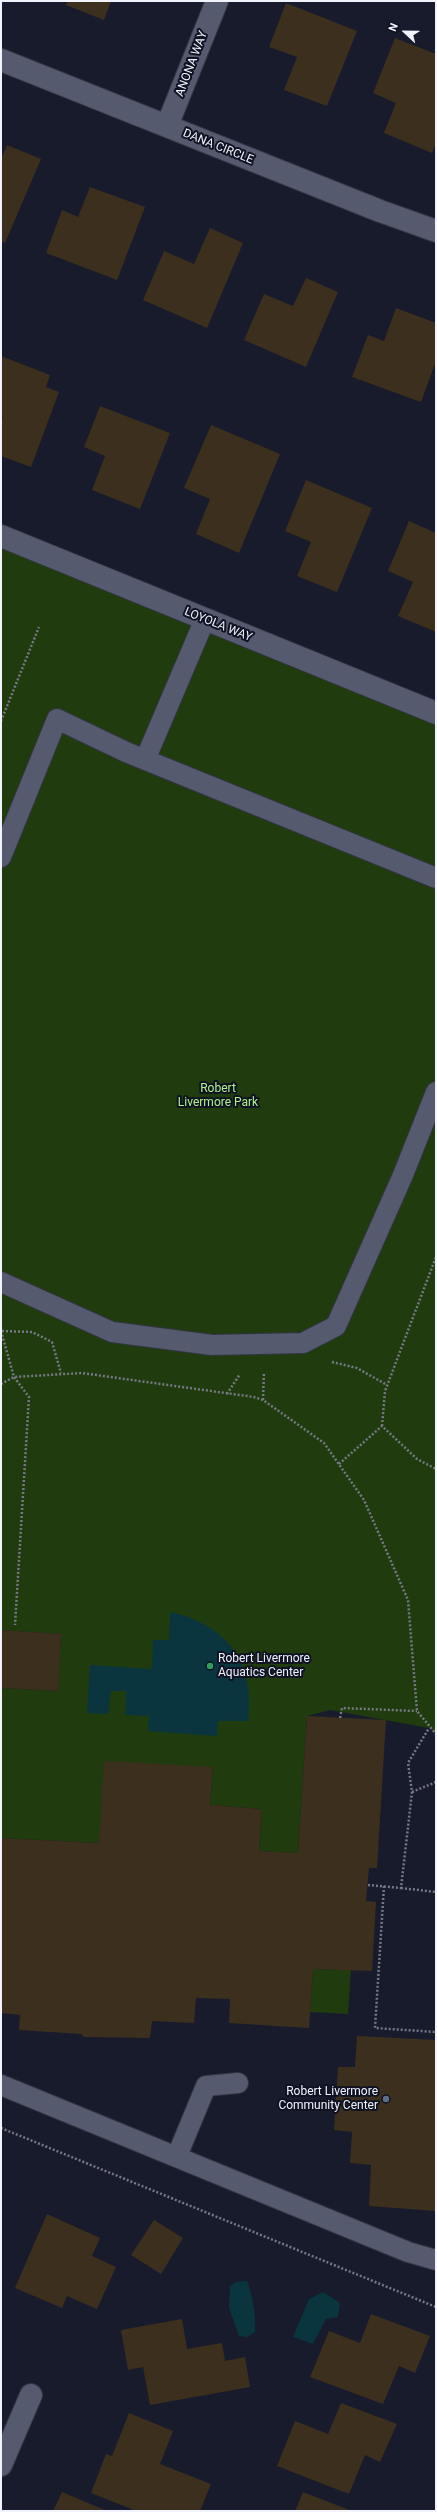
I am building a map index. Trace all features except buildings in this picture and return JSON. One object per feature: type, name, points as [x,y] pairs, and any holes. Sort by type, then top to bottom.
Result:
[{"type":"street","name":"ANONA WAY","points":[[167,126],[217,1]]},
{"type":"street","name":"DANA CIRCLE","points":[[1,60],[380,211],[436,231]]},
{"type":"street","name":"LOYOLA WAY","points":[[1,536],[436,713]]},
{"type":"street","points":[[1,2465],[31,2395]]},
{"type":"lane","points":[[145,760],[205,619]]},
{"type":"lane","points":[[1,857],[57,719],[145,760],[436,878]]},
{"type":"lane","points":[[1,1282],[112,1332],[212,1345],[303,1343],[336,1326],[403,1174],[436,1092]]},
{"type":"lane","points":[[177,2156],[206,2086],[238,2083]]},
{"type":"lane","points":[[1,2085],[408,2252],[436,2260]]},
{"type":"path","points":[[1,721],[39,627]]},
{"type":"path","points":[[339,1464],[382,1426],[387,1385],[436,1257]]},
{"type":"path","points":[[15,1625],[29,1397],[14,1377],[1,1331],[32,1332],[52,1342],[62,1373]]},
{"type":"path","points":[[330,1362],[356,1368],[387,1385]]},
{"type":"path","points":[[263,1400],[265,1367]]},
{"type":"path","points":[[227,1394],[243,1368]]},
{"type":"path","points":[[1,1384],[14,1377],[82,1372],[263,1400],[324,1443],[364,1500],[408,1600],[417,1712],[429,1728],[436,1734]]},
{"type":"path","points":[[382,1426],[417,1459],[436,1469]]},
{"type":"path","points":[[340,1718],[342,1708],[417,1712]]},
{"type":"path","points":[[401,1888],[412,1792],[408,1763],[429,1728]]},
{"type":"path","points":[[412,1792],[436,1782]]},
{"type":"path","points":[[368,1885],[436,1892]]},
{"type":"path","points":[[384,1886],[375,2028],[436,2032]]},
{"type":"path","points":[[1,2128],[436,2307]]},
{"type":"green space","name":"Robert Livermore Park","points":[[1,536],[436,713],[436,1734],[429,1728],[330,1710],[307,1716],[298,1853],[259,1851],[262,1809],[210,1805],[213,1767],[99,1843],[1,1838],[1,1688],[57,1691],[61,1634],[1,1630]]},
{"type":"green space","points":[[313,1969],[351,1970],[348,2014],[310,2012]]},
{"type":"shaded area","points":[[170,1612],[190,1618],[207,1626],[221,1636],[233,1649],[242,1664],[247,1681],[249,1700],[248,1721],[218,1721],[217,1736],[148,1731],[149,1716],[125,1715],[126,1691],[111,1691],[108,1714],[87,1713],[90,1665],[152,1669],[153,1640],[169,1640]]},
{"type":"shaded area","points":[[247,2281],[254,2306],[255,2332],[247,2337],[239,2336],[229,2308],[230,2286],[236,2282]]},
{"type":"shaded area","points":[[323,2292],[340,2303],[338,2317],[326,2319],[313,2344],[293,2337],[309,2299]]},
{"type":"place","name":"Robert Livermore Aquatics Center","points":[[210,1666]]},
{"type":"place","name":"Robert Livermore Community Center","points":[[386,2099]]}]
